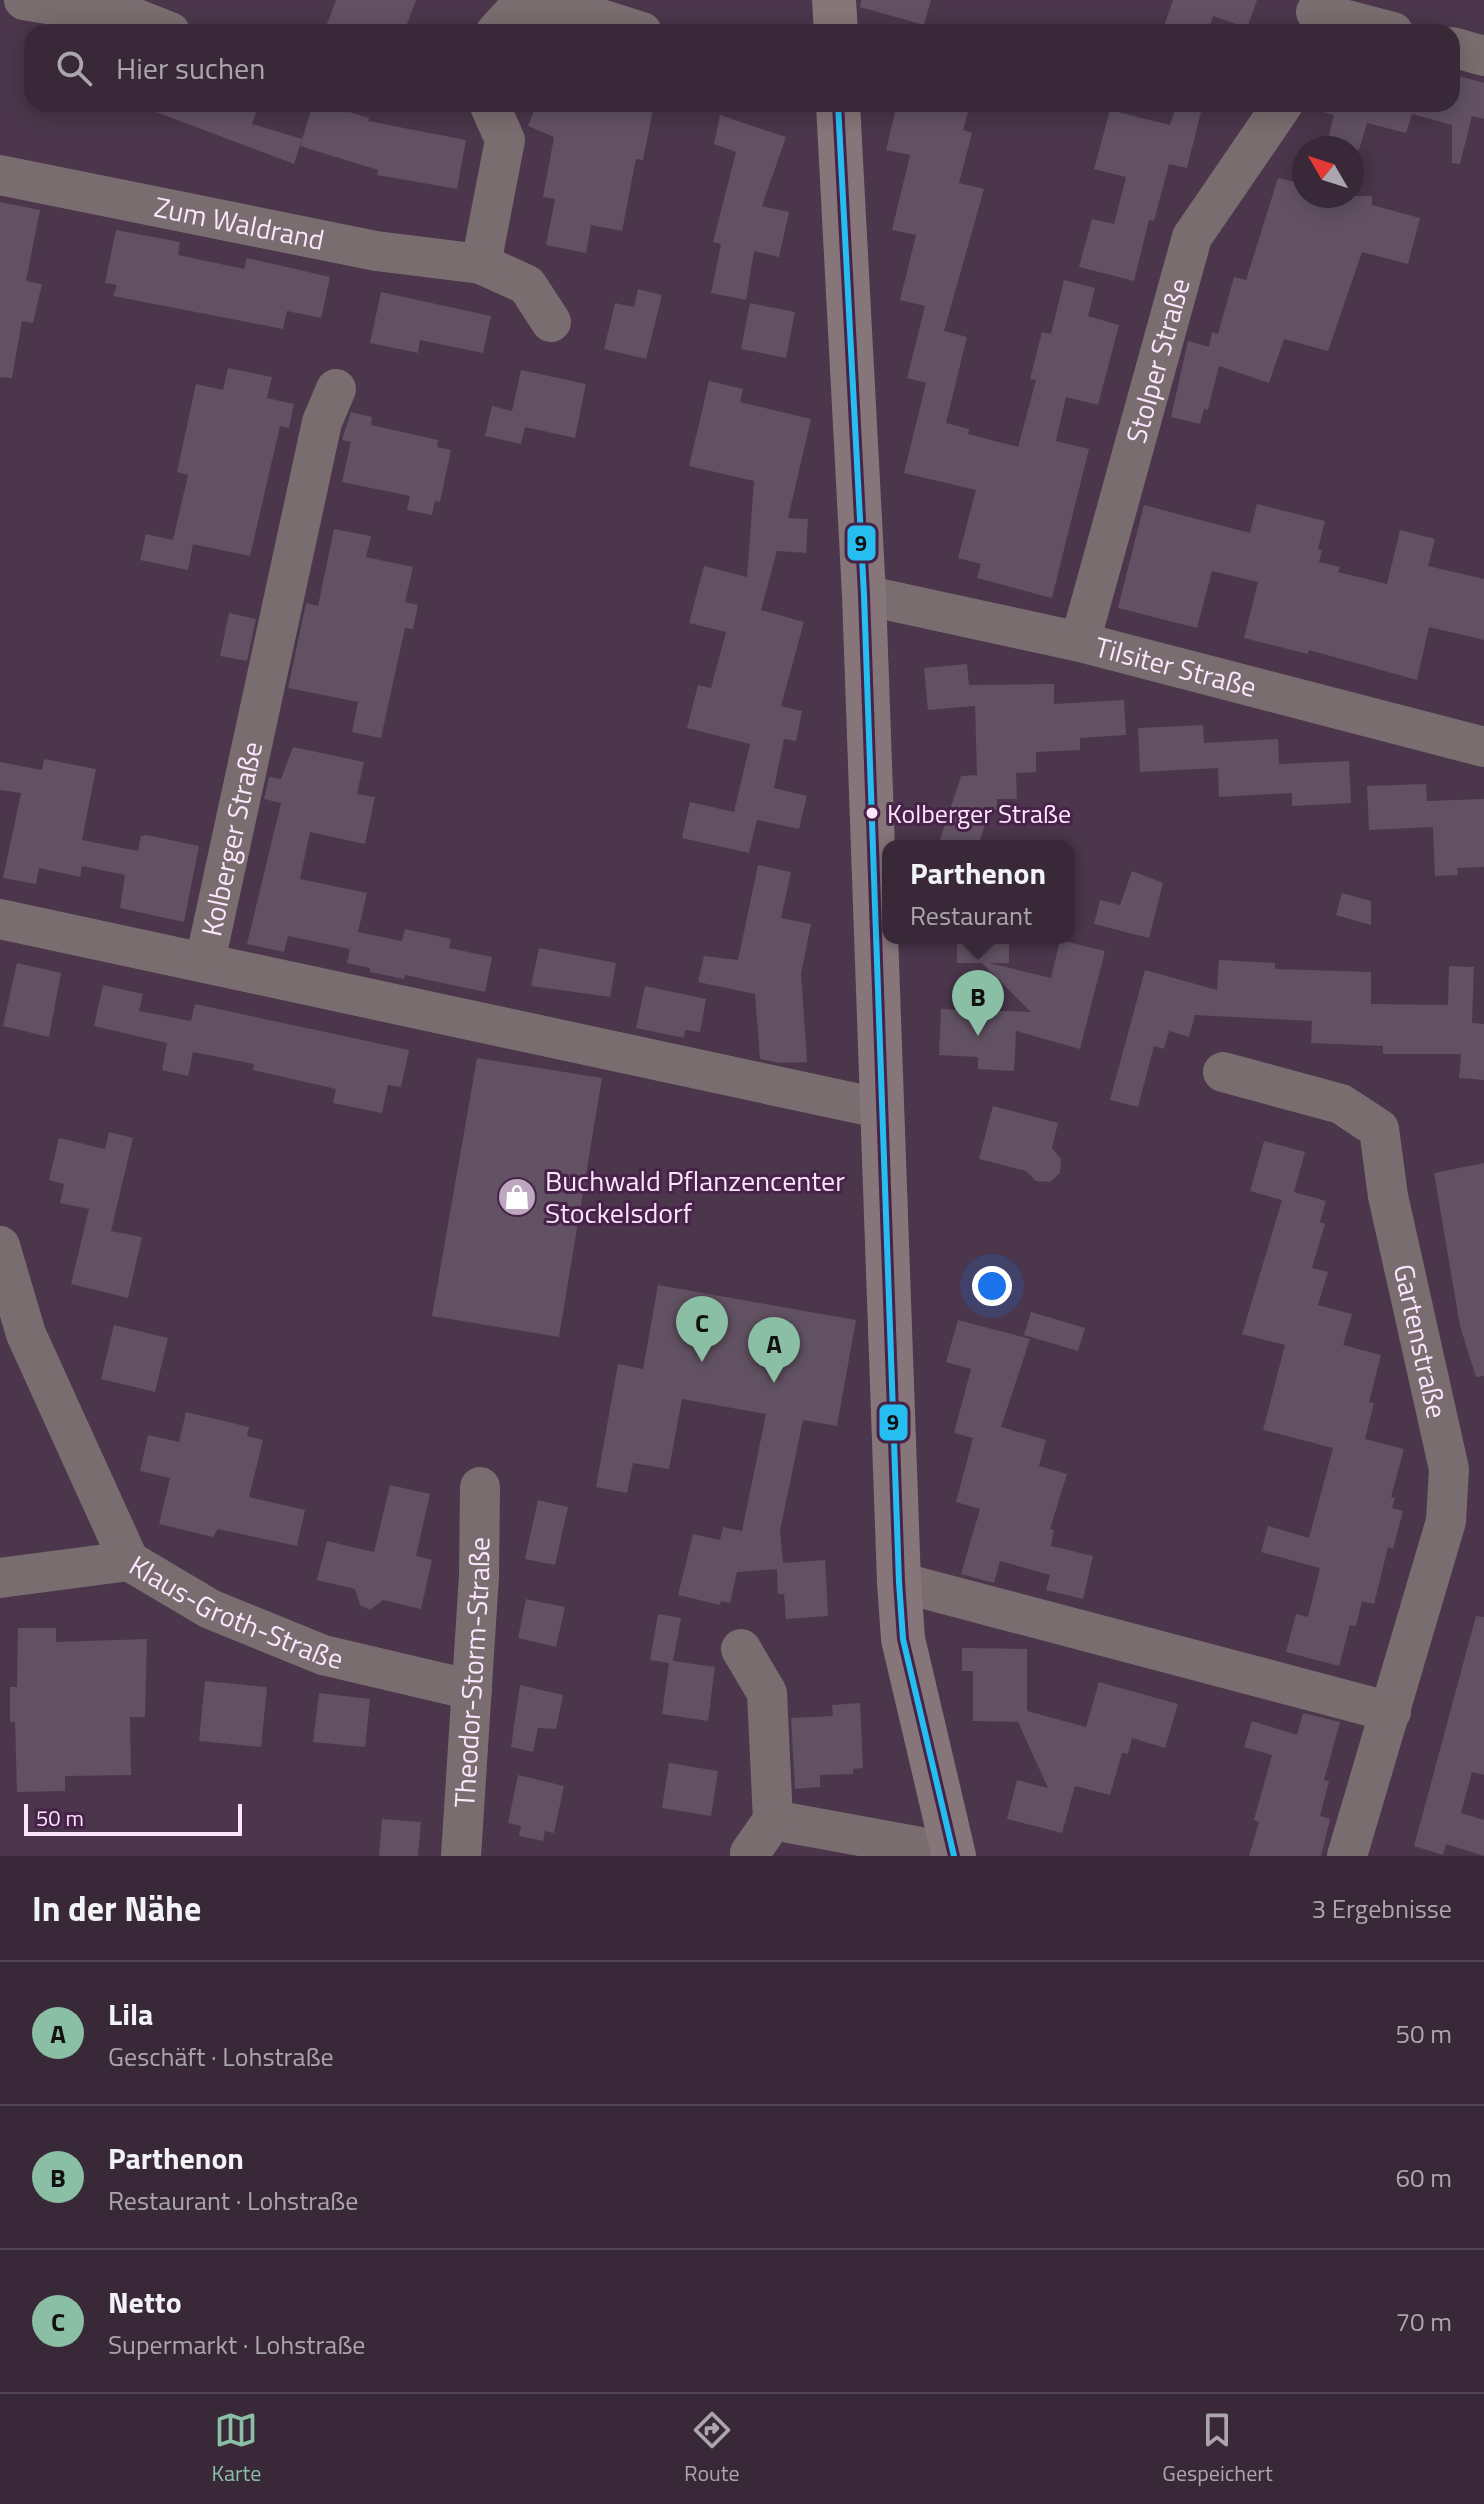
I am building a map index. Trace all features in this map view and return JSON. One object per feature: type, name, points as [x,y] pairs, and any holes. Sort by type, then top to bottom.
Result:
[{"type":"main road","points":[[834,0],[836,24]]},
{"type":"main road","points":[[838,112],[864,595],[899,1582],[906,1653],[954,1854]]},
{"type":"street","points":[[24,0],[59,6],[99,4],[150,24]]},
{"type":"street","points":[[503,24],[517,9],[553,2],[618,24]]},
{"type":"street","points":[[1316,15],[1357,24]]},
{"type":"street","points":[[1460,49],[1484,56]]},
{"type":"street","points":[[481,264],[505,140],[493,112]]},
{"type":"street","name":"Stolper Straße","points":[[1080,642],[1192,237],[1278,112]]},
{"type":"street","name":"Zum Waldrand","points":[[0,175],[376,251],[481,264],[527,285],[551,322]]},
{"type":"street","name":"Kolberger Straße","points":[[205,962],[322,422],[336,389]]},
{"type":"street","name":"Tilsiter Straße","points":[[864,595],[1080,642],[1484,747]]},
{"type":"street","name":"Kolberger Straße","points":[[0,919],[883,1109]]},
{"type":"street","name":"Gartenstraße","points":[[1223,1072],[1341,1104],[1379,1129],[1388,1196],[1449,1469],[1446,1521],[1347,1856]]},
{"type":"street","points":[[0,1246],[26,1334],[129,1561]]},
{"type":"street","name":"Theodor-Storm-Straße","points":[[461,1856],[472,1690],[480,1487]]},
{"type":"street","name":"Klaus-Groth-Straße","points":[[0,1578],[129,1561],[210,1609],[323,1655],[472,1690]]},
{"type":"street","points":[[899,1582],[1391,1712]]},
{"type":"street","points":[[741,1649],[767,1693],[773,1820],[750,1853]]},
{"type":"street","points":[[773,1820],[954,1854]]},
{"type":"building","points":[[336,0],[416,0],[407,24],[327,24]]},
{"type":"building","points":[[861,0],[931,0],[924,24],[860,7]]},
{"type":"building","points":[[1173,0],[1257,0],[1248,24],[1236,24],[1213,16],[1210,24],[1165,24]]},
{"type":"building","points":[[1460,76],[1484,83],[1484,119],[1472,116],[1460,164],[1452,163],[1452,125],[1412,114],[1406,133],[1367,123],[1363,136],[1329,136],[1334,115],[1323,112],[1460,112]]},
{"type":"building","points":[[156,112],[256,112],[252,124],[302,139],[294,164]]},
{"type":"building","points":[[311,112],[349,112],[369,118],[368,121],[466,140],[457,189],[377,175],[378,170],[300,146]]},
{"type":"building","points":[[534,112],[652,112],[643,160],[636,159],[622,231],[591,225],[586,253],[546,245],[555,199],[543,197],[554,137],[528,126]]},
{"type":"building","points":[[895,112],[968,112],[963,130],[972,133],[959,183],[984,189],[944,331],[967,337],[946,423],[969,429],[968,434],[1018,447],[1036,380],[1030,379],[1042,332],[1051,334],[1064,280],[1095,288],[1088,316],[1119,325],[1098,405],[1066,397],[1056,441],[1089,449],[1052,598],[977,578],[981,564],[958,558],[976,490],[904,473],[926,383],[907,378],[925,306],[900,300],[916,235],[892,230],[910,155],[886,150]]},
{"type":"building","points":[[1109,112],[1170,125],[1174,112],[1201,112],[1187,168],[1169,164],[1154,221],[1149,220],[1134,281],[1079,267],[1092,219],[1114,224],[1126,177],[1094,169]]},
{"type":"building","points":[[720,115],[786,137],[762,206],[789,212],[779,257],[754,251],[746,300],[711,293],[721,244],[713,242],[736,152],[714,144]]},
{"type":"building","points":[[1278,178],[1292,181],[1292,208],[1364,208],[1364,196],[1372,196],[1372,205],[1420,218],[1408,264],[1362,252],[1328,351],[1284,339],[1269,383],[1219,366],[1208,410],[1204,409],[1200,424],[1171,417],[1188,341],[1209,347],[1212,332],[1218,334],[1234,277],[1246,280]]},
{"type":"building","points":[[0,202],[40,210],[26,281],[42,284],[33,323],[22,321],[12,378],[0,377]]},
{"type":"building","points":[[116,230],[180,242],[178,255],[244,269],[247,258],[330,277],[321,318],[287,311],[283,329],[113,296],[117,285],[105,283]]},
{"type":"building","points":[[638,289],[662,295],[646,359],[604,349],[615,303],[634,307]]},
{"type":"building","points":[[381,292],[491,316],[483,353],[420,340],[418,353],[370,343]]},
{"type":"building","points":[[750,303],[795,312],[786,358],[741,349]]},
{"type":"building","points":[[228,368],[272,377],[267,398],[294,404],[289,428],[280,426],[250,556],[193,544],[188,570],[140,560],[146,534],[173,540],[188,475],[177,472],[196,384],[223,390]]},
{"type":"building","points":[[521,370],[586,384],[575,438],[525,427],[521,444],[485,436],[492,406],[512,411]]},
{"type":"building","points":[[709,381],[743,389],[740,402],[811,419],[788,518],[808,519],[806,553],[777,551],[761,610],[804,622],[781,706],[802,711],[796,741],[784,739],[774,788],[807,796],[799,829],[757,820],[749,853],[682,838],[690,802],[734,812],[750,744],[687,728],[698,685],[711,688],[726,632],[689,623],[704,566],[747,577],[754,481],[689,466]]},
{"type":"building","points":[[351,412],[372,417],[371,425],[438,440],[437,447],[451,450],[440,502],[435,501],[432,515],[407,510],[410,496],[342,482],[351,442],[342,440]]},
{"type":"building","points":[[1257,504],[1325,521],[1318,549],[1322,550],[1319,562],[1340,567],[1338,572],[1387,584],[1400,530],[1435,539],[1428,566],[1484,579],[1484,640],[1429,627],[1417,680],[1309,650],[1308,654],[1244,638],[1258,582],[1212,571],[1197,628],[1118,608],[1144,505],[1250,533]]},
{"type":"building","points":[[334,529],[371,536],[366,557],[413,567],[405,602],[418,605],[413,629],[405,628],[381,738],[352,732],[358,702],[288,688],[306,603],[318,606]]},
{"type":"building","points":[[229,613],[256,619],[247,661],[220,656]]},
{"type":"building","points":[[967,664],[969,685],[1054,684],[1054,704],[1124,700],[1126,735],[1080,738],[1080,750],[1036,752],[1036,772],[1016,773],[1017,799],[997,799],[997,810],[990,810],[980,840],[940,840],[961,776],[977,775],[975,706],[928,710],[924,668]]},
{"type":"building","points":[[1203,725],[1204,743],[1278,739],[1279,764],[1349,761],[1351,803],[1292,806],[1292,793],[1219,797],[1218,768],[1140,772],[1138,728]]},
{"type":"building","points":[[293,747],[364,762],[357,794],[375,797],[365,844],[310,832],[300,879],[367,893],[358,932],[402,941],[405,929],[451,939],[449,948],[492,957],[485,992],[405,975],[404,979],[370,972],[370,968],[347,963],[350,949],[288,936],[284,952],[247,944],[281,803],[264,799],[269,777],[281,779]]},
{"type":"building","points":[[44,759],[96,769],[82,840],[138,851],[141,836],[147,835],[199,846],[184,922],[120,908],[125,875],[82,866],[80,877],[39,868],[36,884],[3,878],[21,793],[0,790],[0,762],[42,770]]},
{"type":"building","points":[[1426,784],[1427,801],[1484,799],[1484,867],[1457,868],[1458,875],[1435,876],[1433,827],[1369,830],[1367,786]]},
{"type":"building","points":[[758,865],[791,872],[781,918],[811,924],[801,974],[807,1062],[780,1063],[760,1059],[755,994],[698,982],[704,956],[738,960]]},
{"type":"building","points":[[1132,871],[1163,883],[1149,938],[1094,924],[1100,900],[1120,905]]},
{"type":"building","points":[[1342,893],[1371,901],[1371,925],[1336,915]]},
{"type":"building","points":[[1074,943],[1105,951],[1080,1049],[1016,1031],[1014,1071],[978,1069],[978,1057],[939,1055],[941,1009],[1031,1012],[982,963],[957,963],[957,944],[1009,944],[1009,963],[989,963],[1051,978],[1059,944]]},
{"type":"building","points":[[539,948],[616,963],[610,997],[531,986]]},
{"type":"building","points":[[1219,960],[1275,963],[1275,969],[1371,972],[1371,1004],[1448,1005],[1449,966],[1474,967],[1472,1023],[1484,1024],[1484,1080],[1459,1078],[1461,1054],[1383,1054],[1383,1046],[1311,1043],[1312,1021],[1195,1015],[1189,1037],[1169,1031],[1164,1049],[1154,1046],[1138,1107],[1110,1100],[1145,970],[1217,990]]},
{"type":"building","points":[[17,963],[61,973],[49,1037],[3,1026]]},
{"type":"building","points":[[103,985],[143,994],[139,1011],[191,1021],[195,1004],[409,1050],[401,1087],[388,1085],[382,1113],[333,1103],[336,1089],[253,1070],[254,1064],[193,1052],[188,1076],[162,1070],[167,1043],[94,1026]]},
{"type":"building","points":[[645,986],[706,999],[700,1032],[685,1030],[684,1038],[636,1028]]},
{"type":"building","name":"Buchwald Pflanzencenter Stockelsdorf","points":[[477,1058],[602,1078],[559,1337],[432,1316]]},
{"type":"building","points":[[993,1106],[1058,1123],[1052,1148],[1061,1159],[1060,1173],[1050,1182],[1036,1181],[1026,1171],[979,1159]]},
{"type":"building","points":[[109,1132],[133,1138],[111,1231],[142,1237],[128,1298],[71,1284],[89,1209],[60,1203],[64,1184],[49,1180],[59,1138],[105,1149]]},
{"type":"building","points":[[1264,1141],[1305,1152],[1294,1192],[1326,1201],[1320,1222],[1325,1224],[1312,1268],[1328,1272],[1318,1305],[1352,1314],[1343,1345],[1381,1355],[1369,1402],[1374,1403],[1365,1439],[1404,1449],[1391,1497],[1395,1498],[1392,1508],[1403,1511],[1393,1549],[1388,1547],[1374,1604],[1362,1601],[1356,1626],[1350,1625],[1339,1666],[1286,1652],[1296,1614],[1308,1617],[1320,1568],[1261,1552],[1268,1526],[1309,1538],[1333,1448],[1263,1430],[1285,1345],[1242,1334],[1282,1200],[1250,1191]]},
{"type":"building","points":[[1484,1163],[1484,1376],[1476,1377],[1460,1326],[1434,1173]]},
{"type":"building","points":[[658,1285],[856,1320],[837,1426],[803,1420],[780,1531],[783,1563],[825,1560],[828,1616],[786,1619],[784,1594],[778,1594],[777,1569],[737,1572],[730,1603],[721,1601],[720,1605],[678,1595],[693,1534],[720,1540],[723,1527],[742,1531],[766,1414],[682,1399],[669,1469],[633,1463],[627,1493],[596,1487],[618,1364],[643,1369]]},
{"type":"building","points":[[1031,1312],[1085,1328],[1078,1351],[1024,1335]]},
{"type":"building","points":[[958,1320],[1030,1339],[1001,1427],[1046,1440],[1039,1466],[1067,1474],[1050,1529],[1054,1530],[1051,1546],[1093,1556],[1083,1599],[1046,1590],[1050,1575],[1000,1561],[994,1583],[961,1574],[980,1509],[956,1502],[973,1438],[954,1433],[971,1369],[946,1362]]},
{"type":"building","points":[[114,1325],[168,1338],[155,1392],[101,1379]]},
{"type":"building","points":[[186,1412],[249,1427],[247,1436],[263,1440],[249,1497],[305,1510],[297,1546],[218,1529],[213,1537],[159,1524],[170,1478],[140,1471],[148,1435],[179,1442]]},
{"type":"building","points":[[390,1485],[430,1494],[416,1556],[432,1560],[421,1609],[383,1600],[370,1610],[360,1605],[355,1589],[317,1580],[327,1541],[374,1552]]},
{"type":"building","points":[[538,1500],[568,1507],[555,1565],[525,1559]]},
{"type":"building","points":[[526,1599],[565,1607],[556,1647],[518,1638]]},
{"type":"building","points":[[658,1614],[681,1618],[673,1661],[715,1667],[708,1721],[662,1714],[669,1663],[650,1660]]},
{"type":"building","points":[[1476,1616],[1484,1617],[1484,1775],[1472,1772],[1461,1813],[1484,1820],[1484,1856],[1446,1844],[1443,1855],[1414,1846]]},
{"type":"building","points":[[18,1628],[56,1628],[56,1642],[147,1639],[145,1717],[130,1717],[131,1775],[65,1776],[65,1791],[17,1792],[15,1722],[10,1722],[10,1687],[17,1687]]},
{"type":"building","points":[[962,1648],[1027,1649],[1027,1711],[1086,1727],[1099,1682],[1178,1704],[1165,1748],[1132,1738],[1128,1754],[1122,1753],[1110,1795],[1075,1786],[1062,1833],[1007,1819],[1017,1780],[1048,1788],[1018,1722],[973,1721],[973,1671],[962,1671]]},
{"type":"building","points":[[205,1681],[267,1687],[261,1747],[199,1741]]},
{"type":"building","points":[[520,1685],[563,1695],[556,1729],[538,1728],[533,1752],[511,1747]]},
{"type":"building","points":[[319,1693],[370,1699],[365,1747],[313,1742]]},
{"type":"building","points":[[860,1703],[863,1768],[853,1769],[853,1774],[820,1775],[820,1787],[795,1789],[791,1718],[833,1716],[832,1705]]},
{"type":"building","points":[[1303,1713],[1340,1722],[1324,1780],[1329,1781],[1320,1816],[1330,1819],[1321,1856],[1249,1856],[1259,1822],[1254,1820],[1272,1755],[1244,1747],[1252,1721],[1297,1735]]},
{"type":"building","points":[[669,1763],[718,1771],[711,1816],[662,1808]]},
{"type":"building","points":[[518,1775],[564,1786],[554,1833],[545,1831],[543,1841],[519,1836],[521,1826],[508,1823]]},
{"type":"building","points":[[382,1819],[421,1822],[418,1856],[379,1856]]},
{"type":"transit line","name":"9","points":[[838,112],[864,595],[899,1582],[903,1639],[954,1856]]},
{"type":"place","name":"Kolberger Straße","points":[[872,813]]},
{"type":"place","name":"Parthenon","points":[[978,1036]]},
{"type":"place","name":"Buchwald Pflanzencenter Stockelsdorf","points":[[517,1197]]},
{"type":"place","name":"Netto","points":[[702,1362]]},
{"type":"place","name":"Lila","points":[[774,1383]]}]
